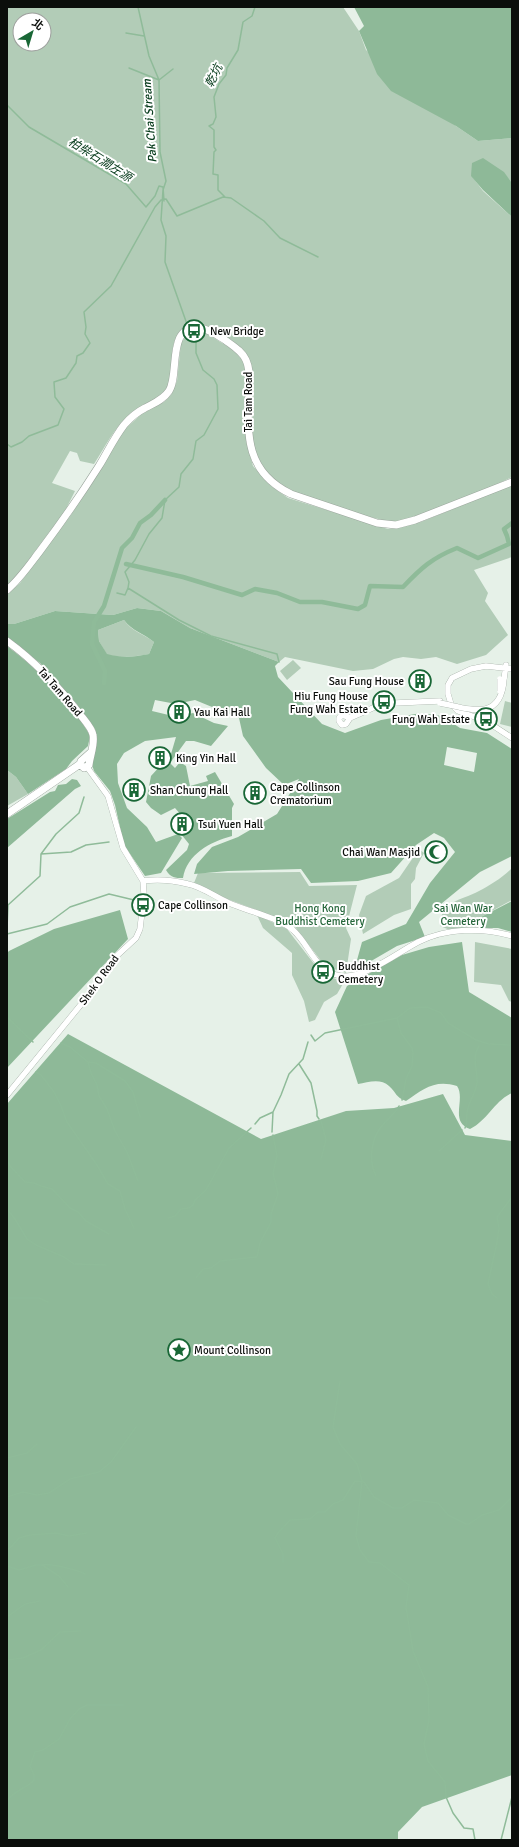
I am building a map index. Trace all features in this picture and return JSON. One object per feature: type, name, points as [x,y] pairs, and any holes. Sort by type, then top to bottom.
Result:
[{"type":"main road","name":"Tai Tam Road","points":[[7,590],[22,574],[68,515],[124,425],[140,411],[160,400],[168,393],[173,381],[178,342],[183,334],[192,328],[203,328],[214,334],[237,348],[246,359],[250,376],[247,427],[249,444],[256,461],[264,472],[274,483],[287,492],[377,523],[392,525],[415,520],[512,482]]},
{"type":"main road","name":"Tai Tam Road","points":[[7,641],[29,659],[53,682],[81,716],[93,735],[93,743],[90,754],[85,764],[7,814]]},
{"type":"street","points":[[512,669],[486,666],[471,669],[454,676],[450,681],[448,694],[451,704],[458,711],[486,721],[512,738]]},
{"type":"street","points":[[503,667],[512,666]]},
{"type":"street","points":[[350,717],[375,707],[415,701],[440,701],[477,707],[487,706],[498,698],[503,667]]},
{"type":"street","points":[[85,764],[106,792],[123,848],[143,881],[170,880],[188,884],[202,889],[227,902],[285,924],[293,930],[324,970],[341,976],[358,974],[421,941],[440,934],[475,930],[512,936]]},
{"type":"street","name":"Shek O Road","points":[[7,1096],[92,991],[110,962],[137,937],[142,910],[144,887],[143,881]]},
{"type":"green space","points":[[7,7],[343,7],[359,31],[366,50],[456,126],[478,141],[512,138],[512,183],[503,172],[471,175],[483,191],[512,217],[512,477],[470,497],[398,522],[389,522],[337,508],[299,495],[283,486],[269,475],[259,463],[254,451],[252,426],[254,385],[253,373],[247,355],[235,343],[221,333],[200,324],[194,325],[183,330],[175,340],[172,354],[171,376],[166,389],[154,400],[133,412],[124,420],[110,438],[94,464],[80,461],[77,453],[70,451],[52,483],[75,491],[65,511],[15,578],[7,585]]},
{"type":"green space","points":[[354,7],[512,7],[512,138],[478,141],[456,126],[391,91],[377,74],[359,31],[364,26]]},
{"type":"green space","points":[[483,158],[504,172],[512,183],[512,217],[483,190],[471,176],[472,163]]},
{"type":"green space","points":[[196,331],[206,333],[230,348],[244,363],[246,376],[246,441],[253,466],[271,486],[288,498],[388,529],[399,528],[421,522],[512,485],[512,557],[474,570],[488,593],[485,601],[508,635],[486,655],[457,664],[436,657],[421,659],[403,657],[394,659],[373,669],[353,671],[285,657],[279,662],[190,628],[161,611],[137,608],[113,615],[55,611],[14,624],[7,624],[7,594],[20,583],[71,515],[125,429],[145,411],[164,402],[171,395],[177,381],[181,343],[187,335]]},
{"type":"green space","points":[[137,608],[161,611],[190,628],[279,662],[275,666],[278,677],[322,724],[345,733],[381,720],[421,713],[442,716],[460,728],[487,733],[512,749],[512,856],[480,872],[419,922],[425,937],[397,946],[354,971],[362,942],[406,924],[430,883],[455,852],[444,838],[434,833],[416,845],[391,873],[358,881],[311,883],[301,869],[228,871],[194,874],[197,864],[212,847],[238,837],[277,814],[299,779],[284,785],[266,768],[243,736],[239,718],[195,700],[176,704],[155,700],[152,711],[177,717],[193,713],[214,723],[228,726],[211,746],[194,741],[186,741],[170,763],[175,768],[180,762],[186,766],[190,786],[208,781],[206,776],[215,772],[234,804],[232,808],[232,836],[208,846],[194,856],[185,870],[183,878],[173,877],[166,870],[187,850],[189,844],[181,834],[186,832],[188,823],[175,808],[161,815],[151,808],[146,802],[151,776],[171,754],[176,737],[145,741],[124,753],[117,764],[118,783],[127,808],[147,827],[156,842],[178,834],[182,838],[161,873],[145,876],[124,845],[115,805],[110,791],[94,771],[90,758],[97,744],[95,729],[76,703],[40,663],[7,638],[7,624],[14,624],[55,611],[113,615]],"holes":[[[124,620],[131,627],[154,642],[149,654],[128,657],[107,654],[99,641],[98,630]],[[447,747],[477,753],[474,772],[444,765]]]},
{"type":"green space","points":[[124,620],[134,630],[154,642],[149,654],[128,657],[107,655],[99,641],[98,630]]},
{"type":"green space","points":[[7,646],[36,670],[54,688],[78,717],[90,736],[88,746],[66,769],[28,794],[16,777],[7,770]]},
{"type":"green space","points":[[293,660],[301,668],[287,680],[280,671]]},
{"type":"green space","points":[[505,701],[512,703],[512,727],[500,724]]},
{"type":"green space","points":[[7,770],[16,777],[28,794],[7,806]]},
{"type":"green space","points":[[72,779],[77,780],[81,786],[75,789],[7,848],[7,819],[50,792],[55,791],[58,785],[66,784]]},
{"type":"green space","points":[[419,849],[424,853],[416,868],[415,879],[411,884],[411,909],[394,915],[363,934],[359,915],[366,896],[399,878]]},
{"type":"green space","name":"Sai Wan War Cemetery","points":[[512,868],[512,900],[479,918],[482,928],[450,930],[440,926],[441,917],[448,906],[453,902],[487,886]]},
{"type":"green space","name":"Hong Kong Buddhist Cemetery","points":[[300,872],[309,886],[357,885],[346,928],[351,939],[346,973],[325,966],[292,923],[227,899],[194,883],[198,873]]},
{"type":"green space","points":[[512,901],[512,932],[498,928],[482,928],[479,918]]},
{"type":"green space","points":[[120,910],[128,939],[7,1068],[7,953],[54,929]]},
{"type":"green space","name":"Hong Kong Buddhist Cemetery","points":[[257,915],[287,929],[322,974],[344,982],[337,994],[324,1002],[315,1020],[309,1022],[304,1001],[292,975],[292,953],[263,928]]},
{"type":"green space","points":[[462,942],[469,992],[512,1018],[512,1093],[500,1101],[482,1121],[470,1129],[464,1126],[460,1121],[460,1097],[457,1086],[442,1084],[430,1086],[406,1101],[400,1098],[392,1088],[382,1082],[374,1081],[358,1084],[335,1012],[347,986],[402,955],[429,947]]},
{"type":"green space","points":[[475,942],[512,949],[512,1002],[509,1001],[501,985],[474,982]]},
{"type":"green space","points":[[68,1034],[261,1139],[346,1111],[394,1108],[443,1094],[465,1135],[512,1141],[512,1775],[422,1807],[398,1832],[398,1840],[7,1840],[7,1104]]},
{"type":"waterway","name":"Pak Chai Stream","points":[[138,7],[149,56],[159,80],[160,152],[166,181],[163,190],[161,220],[166,236],[165,262],[188,327]]},
{"type":"waterway","name":"乾坑","points":[[225,197],[218,190],[218,175],[213,174],[214,152],[216,150],[214,147],[214,130],[209,126],[213,124],[216,117],[214,97],[219,84],[226,75],[227,68],[238,50],[243,22],[252,16],[255,7]]},
{"type":"waterway","points":[[126,33],[144,36]]},
{"type":"waterway","points":[[129,68],[159,80],[173,69]]},
{"type":"waterway","name":"柏柴石澗左源","points":[[7,105],[29,127],[126,184],[146,207],[155,196],[159,186],[163,187],[164,201]]},
{"type":"waterway","points":[[7,444],[11,447],[22,442],[29,436],[58,425],[64,409],[55,397],[54,382],[66,378],[76,363],[77,356],[83,353],[90,343],[85,334],[86,327],[84,312],[111,286],[155,207],[161,200],[166,199],[177,216],[223,197],[231,198],[264,221],[280,238],[318,257]]},
{"type":"waterway","name":"Pak Chai Stream","points":[[128,588],[129,582],[125,572],[135,560],[149,534],[162,518],[165,500],[179,487],[181,474],[193,459],[196,441],[204,435],[218,409],[217,385],[214,379],[203,370],[196,353],[196,341],[191,334]]},
{"type":"waterway","points":[[104,683],[105,671],[92,644],[94,622],[104,606],[122,548],[132,538],[140,523],[151,515],[165,500]]},
{"type":"waterway","points":[[126,564],[183,577],[242,595],[255,589],[277,593],[300,602],[322,602],[358,609],[365,605],[370,586],[403,587],[427,564],[457,548],[478,558],[509,544],[504,529],[512,523]]},
{"type":"waterway","name":"Pak Chai Stream","points":[[117,593],[125,595],[128,588],[179,620],[211,636],[277,654],[279,662]]},
{"type":"waterway","points":[[7,928],[8,905],[40,876],[41,854],[56,834],[79,813],[84,797]]},
{"type":"waterway","points":[[41,854],[71,852],[86,845],[109,842]]},
{"type":"waterway","points":[[7,934],[47,924],[70,907],[109,894],[134,900],[139,899]]},
{"type":"waterway","points":[[311,1035],[315,1041],[325,1033],[397,1018],[410,1008],[427,1007],[441,1013],[448,1023],[476,1040],[489,1044],[512,1045]]},
{"type":"waterway","points":[[7,1017],[33,1042]]},
{"type":"waterway","points":[[397,1018],[401,1033],[412,1048],[413,1053],[412,1066],[406,1079],[402,1100]]},
{"type":"waterway","points":[[272,1132],[273,1112],[289,1074],[303,1059],[308,1042]]},
{"type":"waterway","points":[[61,1043],[70,1047],[88,1062],[96,1063],[125,1081],[133,1092],[140,1117]]},
{"type":"waterway","points":[[465,1128],[470,1101],[477,1083],[475,1055],[479,1046]]},
{"type":"waterway","points":[[88,1062],[91,1073],[97,1085],[99,1096],[107,1109],[115,1131],[127,1152],[138,1181]]},
{"type":"waterway","points":[[299,1064],[311,1083],[317,1116],[319,1119]]},
{"type":"waterway","points":[[36,1072],[41,1075],[54,1092],[67,1122],[97,1165],[108,1184],[120,1191],[125,1209],[134,1228]]},
{"type":"waterway","points":[[376,1176],[372,1164],[373,1145],[377,1133],[399,1106]]},
{"type":"waterway","points":[[255,1124],[260,1118],[273,1112]]},
{"type":"waterway","points":[[321,1121],[326,1140],[321,1159]]},
{"type":"waterway","points":[[168,1218],[175,1216],[181,1209],[189,1208],[193,1205],[195,1200],[206,1190],[229,1148],[251,1128]]},
{"type":"waterway","points":[[439,1151],[462,1130]]},
{"type":"waterway","points":[[196,1278],[203,1269],[211,1268],[220,1261],[257,1257],[260,1243],[271,1222],[271,1214],[278,1194],[273,1173],[277,1156],[273,1135]]},
{"type":"waterway","points":[[7,1160],[10,1166],[25,1182],[34,1183],[52,1189],[70,1208],[78,1212],[86,1221],[109,1234]]},
{"type":"waterway","points":[[497,1298],[492,1294],[488,1284],[499,1228],[497,1217],[512,1197]]},
{"type":"waterway","points":[[7,1209],[27,1239],[36,1245],[64,1257],[74,1264],[106,1265]]},
{"type":"waterway","points":[[7,1298],[39,1298],[48,1302]]},
{"type":"waterway","points":[[340,1381],[333,1427],[340,1444],[357,1464],[362,1481],[356,1536],[360,1550],[369,1562],[380,1563],[409,1585],[406,1607],[413,1651],[428,1687],[429,1720],[424,1744],[428,1761],[445,1782],[446,1797],[453,1813],[464,1828],[473,1829],[475,1840]]},
{"type":"waterway","points":[[7,1497],[23,1492],[37,1495],[49,1493],[70,1479],[99,1472],[111,1462],[136,1427]]},
{"type":"waterway","points":[[7,1458],[27,1453],[37,1444]]},
{"type":"waterway","points":[[283,1562],[283,1554],[275,1538],[277,1534],[290,1520],[310,1519],[318,1512],[325,1512],[333,1504],[343,1500],[355,1481],[364,1482],[374,1497],[393,1508],[402,1508],[414,1500],[438,1503],[448,1515],[466,1524],[469,1524],[482,1515],[499,1510],[512,1497]]},
{"type":"waterway","points":[[7,1550],[19,1538],[30,1535],[56,1533],[69,1536],[87,1533]]},
{"type":"waterway","points":[[7,1566],[19,1570],[36,1565],[42,1565],[59,1576],[68,1587]]},
{"type":"waterway","points":[[42,1565],[64,1567],[85,1574]]},
{"type":"waterway","points":[[7,1617],[25,1604],[40,1601]]},
{"type":"waterway","points":[[7,1660],[23,1658],[41,1650],[60,1632],[81,1631]]},
{"type":"waterway","points":[[7,1801],[13,1794],[34,1780],[34,1775],[30,1766],[35,1752],[43,1750],[59,1739],[70,1719],[79,1709],[87,1705],[123,1705]]},
{"type":"waterway","points":[[501,1840],[512,1797]]},
{"type":"place","name":"New Bridge","points":[[194,331]]},
{"type":"place","name":"Sau Fung House","points":[[420,681]]},
{"type":"place","name":"Hiu Fung House Fung Wah Estate","points":[[384,702]]},
{"type":"place","name":"Yau Kai Hall","points":[[179,712]]},
{"type":"place","name":"Fung Wah Estate","points":[[486,719]]},
{"type":"place","name":"King Yin Hall","points":[[160,758]]},
{"type":"place","name":"Shan Chung Hall","points":[[134,790]]},
{"type":"place","name":"Cape Collinson Crematorium","points":[[255,793]]},
{"type":"place","name":"Tsui Yuen Hall","points":[[182,824]]},
{"type":"place","name":"Chai Wan Masjid","points":[[436,852]]},
{"type":"place","name":"Cape Collinson","points":[[143,905]]},
{"type":"place","name":"Buddhist Cemetery","points":[[323,972]]},
{"type":"place","name":"Mount Collinson","points":[[179,1350]]}]
